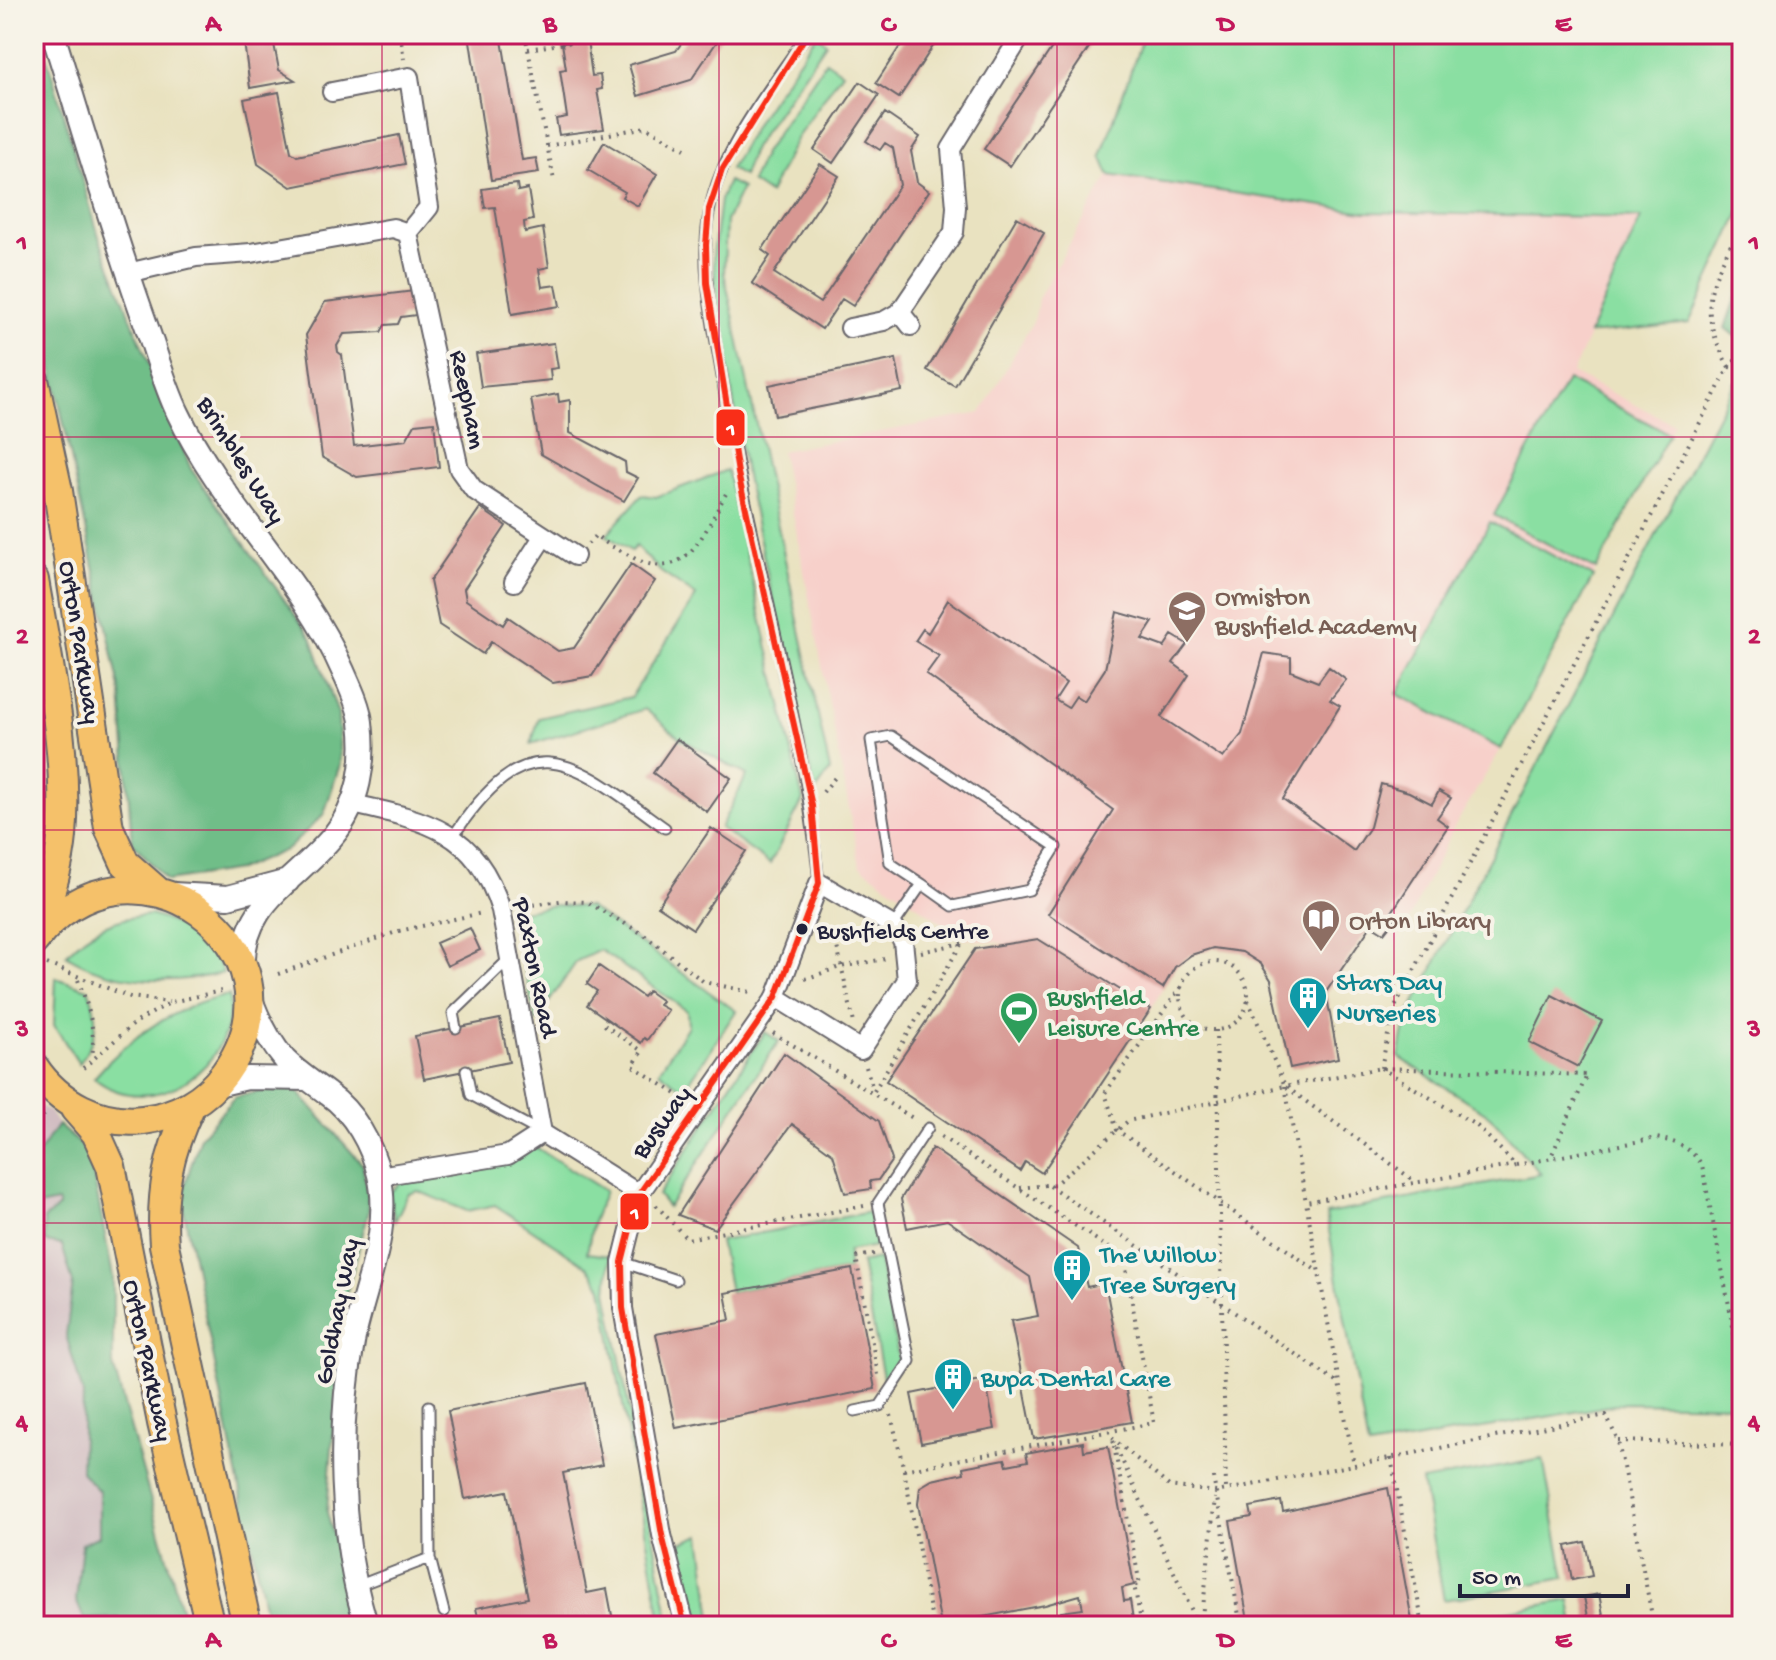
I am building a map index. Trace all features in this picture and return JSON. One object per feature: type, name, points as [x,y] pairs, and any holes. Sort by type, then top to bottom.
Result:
[{"type":"main road","name":"Orton Parkway","points":[[34,380],[58,491],[109,828],[125,863],[162,891],[198,908],[223,931],[238,985]]},
{"type":"main road","name":"Orton Parkway","points":[[34,580],[56,712],[63,787],[62,836],[39,948]]},
{"type":"main road","points":[[39,948],[53,918],[75,902],[114,890],[162,891]]},
{"type":"main road","points":[[37,1074],[58,1109],[131,1121],[162,1118],[191,1105],[217,1085],[237,1057],[247,1025],[238,985]]},
{"type":"main road","name":"Orton Parkway","points":[[191,1105],[165,1172],[162,1211],[164,1245],[247,1626]]},
{"type":"main road","name":"Orton Parkway","points":[[58,1109],[96,1133],[111,1166],[162,1423],[210,1626]]},
{"type":"street","name":"Brimbles Way","points":[[53,34],[128,273],[177,411],[234,507],[293,585],[330,641],[361,719],[363,752],[352,804],[334,835],[257,912],[247,931],[238,985]]},
{"type":"street","points":[[850,328],[906,319],[954,232],[956,207],[951,149],[1022,34]]},
{"type":"street","points":[[128,273],[196,257],[251,253],[393,228],[408,233],[429,207],[409,77],[332,92]]},
{"type":"street","name":"Reepham","points":[[408,233],[459,469],[474,490],[575,556]]},
{"type":"street","points":[[514,582],[543,537]]},
{"type":"street","name":"Paxton Road","points":[[352,804],[413,816],[452,838],[477,858],[492,883],[510,958],[542,1133]]},
{"type":"street","points":[[162,891],[228,897],[288,881]]},
{"type":"street","points":[[776,997],[861,1050],[907,980],[903,941],[893,926],[819,883]]},
{"type":"street","name":"Busway","points":[[685,1626],[662,1535],[623,1308],[622,1262],[639,1194],[776,997],[819,883]]},
{"type":"street","name":"Goldhay Way","points":[[238,985],[270,1041],[350,1115],[368,1144],[379,1176],[382,1211],[354,1337],[345,1399],[346,1525],[354,1587],[367,1626]]},
{"type":"street","points":[[217,1085],[247,1078],[308,1079]]},
{"type":"street","points":[[379,1176],[508,1155],[542,1133],[639,1194]]},
{"type":"lane","name":"Busway","points":[[807,34],[722,170],[709,209],[707,283],[738,473],[812,806],[819,883]]},
{"type":"lane","points":[[891,736],[1056,847],[1029,890],[953,906],[922,884],[890,863],[871,740],[891,736]]},
{"type":"lane","points":[[452,838],[472,807],[501,779],[532,764],[565,763],[596,778],[665,828]]},
{"type":"lane","points":[[893,926],[922,884]]},
{"type":"lane","points":[[456,1028],[453,1013],[510,958]]},
{"type":"lane","points":[[466,1070],[471,1095],[542,1133]]},
{"type":"lane","points":[[855,1411],[880,1406],[910,1361],[878,1203],[928,1128]]},
{"type":"lane","points":[[622,1262],[676,1280]]},
{"type":"lane","points":[[429,1406],[430,1558],[444,1612]]},
{"type":"lane","points":[[354,1587],[430,1558]]},
{"type":"path","points":[[525,34],[554,180]]},
{"type":"path","points":[[528,49],[623,34]]},
{"type":"path","points":[[547,146],[646,127],[685,149]]},
{"type":"path","points":[[1729,367],[1709,320],[1709,295],[1742,224]]},
{"type":"path","points":[[1381,1068],[1393,1011],[1729,367],[1742,353]]},
{"type":"path","points":[[1729,367],[1742,369]]},
{"type":"path","points":[[575,556],[596,535],[654,568],[677,564],[692,550],[738,473]]},
{"type":"path","points":[[518,907],[560,901],[587,902],[643,934],[704,982],[757,994]]},
{"type":"path","points":[[278,974],[399,931],[486,912]]},
{"type":"path","points":[[834,933],[861,1050],[874,1091]]},
{"type":"path","points":[[800,980],[840,967],[962,943],[874,1091]]},
{"type":"path","points":[[39,948],[77,978],[130,997],[171,1002]]},
{"type":"path","points":[[1319,1272],[1218,1204],[1117,1130],[1105,1093],[1185,977],[1201,964],[1224,963],[1243,977],[1248,1000],[1285,1086],[1319,1272],[1339,1384],[1354,1465]]},
{"type":"path","points":[[77,978],[88,1004],[94,1042],[91,1058]]},
{"type":"path","points":[[83,1068],[135,1023],[171,1002],[238,985]]},
{"type":"path","points":[[1181,987],[1180,998],[1187,1017],[1195,1024],[1216,1030],[1237,1021],[1248,1000]]},
{"type":"path","points":[[607,1019],[603,1024],[642,1051],[633,1066],[700,1109]]},
{"type":"path","points":[[1216,1030],[1226,1490]]},
{"type":"path","points":[[772,1033],[874,1091],[1124,1258],[1156,1431]]},
{"type":"path","points":[[1381,1068],[1477,1126],[1516,1165]]},
{"type":"path","points":[[1018,1188],[1055,1184],[1128,1121],[1381,1068],[1587,1075],[1550,1159]]},
{"type":"path","points":[[1285,1086],[1413,1180]]},
{"type":"path","points":[[34,1129],[58,1109]]},
{"type":"path","points":[[1306,1202],[1656,1138],[1674,1141],[1692,1150],[1702,1165],[1742,1373]]},
{"type":"path","points":[[1048,1185],[1339,1384]]},
{"type":"path","points":[[639,1194],[655,1204],[687,1239],[878,1203]]},
{"type":"path","points":[[888,1251],[856,1257],[885,1399],[904,1470],[933,1626]]},
{"type":"path","points":[[1112,1435],[1169,1486],[1216,1492],[1606,1415],[1618,1441],[1654,1626]]},
{"type":"path","points":[[904,1470],[1112,1435],[1154,1423]]},
{"type":"path","points":[[1112,1435],[1140,1585],[1134,1585],[1142,1626]]},
{"type":"path","points":[[1112,1435],[1200,1626]]},
{"type":"path","points":[[1618,1441],[1742,1445]]},
{"type":"path","points":[[1391,1458],[1423,1626]]},
{"type":"path","points":[[1213,1477],[1241,1626]]},
{"type":"path","points":[[1200,1626],[1216,1492]]},
{"type":"shaded area","name":"Ormiston Bushfield Academy","points":[[1109,175],[1365,212],[1642,218],[1572,373],[1674,424],[1501,749],[1453,829],[1397,944],[1328,898],[1271,980],[1261,964],[1242,952],[1213,948],[1191,955],[1175,967],[1151,1009],[1038,939],[1007,944],[964,938],[860,866],[781,451],[981,413],[1035,318],[1038,299]]},
{"type":"shaded area","points":[[34,1102],[50,1112],[58,1125],[34,1159]]},
{"type":"shaded area","points":[[57,1202],[59,1208],[45,1242],[62,1245],[73,1283],[66,1335],[83,1394],[81,1472],[99,1491],[99,1536],[122,1626],[34,1626],[34,1207]]},
{"type":"green space","points":[[34,34],[40,34],[100,240],[191,469],[311,637],[338,714],[340,764],[324,814],[288,849],[238,870],[167,881],[132,842],[121,693],[34,284]]},
{"type":"green space","points":[[817,34],[826,43],[753,148],[743,176],[730,169],[758,120]]},
{"type":"green space","points":[[1144,34],[1742,34],[1742,208],[1689,323],[1589,334],[1641,218],[1365,212],[1109,175],[1101,156]]},
{"type":"green space","points":[[826,61],[842,72],[796,139],[769,194],[751,182],[764,153]]},
{"type":"green space","points":[[728,181],[742,188],[726,221],[724,273],[830,771],[815,792],[744,467],[717,299],[713,256],[720,200]]},
{"type":"green space","points":[[1742,279],[1742,342],[1725,328]]},
{"type":"green space","points":[[1567,380],[1669,434],[1596,570],[1494,515]]},
{"type":"green space","points":[[1735,382],[1742,383],[1742,1405],[1626,1403],[1368,1448],[1326,1214],[1541,1174],[1490,1116],[1399,1057],[1406,1020]]},
{"type":"green space","points":[[727,470],[803,800],[770,864],[720,828],[747,775],[681,739],[645,709],[531,744],[539,718],[631,697],[696,596],[661,572],[636,546],[631,551],[606,535],[642,495],[656,497]]},
{"type":"green space","points":[[1490,522],[1593,577],[1501,749],[1397,694]]},
{"type":"green space","points":[[555,905],[589,907],[736,1011],[684,1090],[659,1071],[688,1026],[687,1011],[600,950],[577,961],[536,1021],[511,913]]},
{"type":"green space","points":[[150,915],[194,935],[212,952],[223,973],[163,980],[122,977],[83,965],[66,955],[84,938],[104,926]]},
{"type":"green space","points":[[56,978],[88,989],[92,999],[95,1028],[90,1046],[79,1064],[54,1025]]},
{"type":"green space","points":[[229,995],[228,1021],[220,1045],[206,1065],[187,1081],[165,1091],[141,1095],[117,1091],[94,1078],[122,1049],[154,1025],[189,1007]]},
{"type":"green space","points":[[765,1032],[779,1041],[668,1207],[658,1195]]},
{"type":"green space","points":[[291,1084],[363,1165],[369,1211],[343,1306],[327,1512],[357,1626],[268,1626],[181,1197],[200,1137],[235,1097]]},
{"type":"green space","points":[[58,1125],[89,1152],[113,1276],[113,1365],[186,1626],[122,1626],[119,1618],[84,1619],[76,1600],[82,1544],[99,1536],[99,1491],[81,1472],[83,1394],[66,1335],[73,1283],[62,1245],[45,1242],[44,1219],[59,1207],[57,1202],[34,1207],[34,1159]]},
{"type":"green space","points":[[534,1146],[605,1191],[593,1222],[587,1253],[610,1256],[607,1291],[670,1626],[662,1626],[602,1287],[588,1267],[495,1205],[467,1211],[418,1191],[408,1194],[395,1221],[389,1193],[408,1177]]},
{"type":"green space","points":[[870,1212],[876,1246],[848,1251],[848,1270],[730,1292],[720,1241]]},
{"type":"green space","points":[[879,1259],[900,1364],[885,1388],[861,1263]]},
{"type":"green space","points":[[1543,1459],[1565,1578],[1444,1600],[1422,1481]]},
{"type":"green space","points":[[701,1535],[713,1626],[694,1626],[678,1544]]},
{"type":"green space","points":[[1570,1600],[1574,1626],[1449,1626],[1449,1622]]},
{"type":"building","points":[[243,34],[280,34],[274,44],[279,70],[295,80],[250,88]]},
{"type":"building","points":[[469,34],[501,34],[522,160],[536,158],[539,173],[491,180]]},
{"type":"building","points":[[688,34],[722,34],[691,80],[638,96],[629,65],[676,51]]},
{"type":"building","points":[[908,34],[941,34],[899,98],[876,83]]},
{"type":"building","points":[[1061,34],[1096,37],[1010,166],[984,149]]},
{"type":"building","points":[[587,40],[592,76],[600,75],[602,89],[597,90],[604,129],[559,135],[556,119],[567,117],[560,70],[566,69],[562,43]]},
{"type":"building","points":[[860,82],[879,95],[833,163],[814,150]]},
{"type":"building","points":[[279,92],[291,152],[297,156],[399,135],[405,164],[291,187],[258,164],[244,99]]},
{"type":"building","points":[[885,113],[920,137],[911,151],[917,182],[929,191],[853,306],[842,299],[822,329],[752,283],[770,256],[762,250],[820,164],[839,176],[774,273],[820,303],[900,185],[893,148],[885,143],[880,150],[866,141]]},
{"type":"building","points":[[604,142],[657,174],[638,206],[622,197],[625,192],[588,170]]},
{"type":"building","points":[[517,184],[518,191],[528,189],[533,220],[524,222],[525,232],[543,228],[549,267],[539,269],[542,287],[556,285],[560,306],[512,314],[495,207],[485,208],[482,189]]},
{"type":"building","points":[[1017,217],[1044,233],[955,386],[927,370]]},
{"type":"building","points":[[414,291],[417,315],[401,317],[398,324],[385,325],[381,332],[344,334],[337,346],[342,355],[354,446],[406,440],[415,424],[434,422],[439,467],[357,477],[322,457],[306,335],[325,302]]},
{"type":"building","points":[[554,343],[558,368],[550,369],[551,380],[481,387],[476,354]]},
{"type":"building","points":[[896,359],[902,391],[775,416],[769,385]]},
{"type":"building","points":[[558,394],[559,402],[570,400],[570,433],[625,462],[626,472],[638,478],[624,501],[541,454],[531,399]]},
{"type":"building","points":[[480,508],[506,526],[464,589],[466,600],[503,625],[508,617],[558,651],[574,648],[631,564],[655,581],[592,676],[553,683],[491,642],[483,654],[439,625],[430,581]]},
{"type":"building","name":"Ormiston Bushfield Academy","points":[[948,600],[1066,683],[1055,700],[1068,708],[1076,696],[1084,701],[1105,669],[1117,612],[1153,622],[1142,639],[1164,647],[1172,635],[1187,644],[1173,663],[1189,675],[1161,717],[1223,758],[1242,734],[1264,653],[1291,657],[1291,671],[1318,682],[1329,667],[1346,680],[1330,700],[1340,706],[1283,799],[1354,851],[1370,827],[1381,784],[1409,792],[1432,804],[1439,791],[1451,798],[1437,818],[1448,826],[1392,912],[1398,915],[1384,933],[1362,919],[1371,926],[1326,992],[1338,1058],[1290,1068],[1271,980],[1261,964],[1242,952],[1213,948],[1191,955],[1175,967],[1163,988],[1048,914],[1113,810],[926,674],[939,656],[915,641],[923,629],[928,633]]},
{"type":"building","points":[[677,739],[731,778],[707,812],[653,773]]},
{"type":"building","points":[[711,828],[746,851],[693,929],[658,906]]},
{"type":"building","points":[[470,928],[480,950],[447,966],[436,943]]},
{"type":"building","name":"Bushfield Leisure Centre","points":[[1038,939],[1151,1009],[1042,1173],[1025,1162],[1020,1171],[886,1081],[975,949]]},
{"type":"building","points":[[599,966],[643,997],[648,991],[662,1001],[659,1005],[668,1010],[647,1040],[644,1038],[641,1043],[587,1005],[597,991],[587,984]]},
{"type":"building","points":[[1552,995],[1602,1021],[1578,1067],[1529,1042]]},
{"type":"building","points":[[500,1019],[509,1062],[424,1079],[415,1036]]},
{"type":"building","points":[[784,1053],[879,1121],[892,1160],[878,1180],[870,1181],[871,1189],[845,1193],[833,1154],[792,1124],[715,1229],[678,1215]]},
{"type":"building","name":"The Willow Tree Surgery","points":[[932,1148],[1078,1248],[1087,1287],[1101,1284],[1106,1288],[1132,1422],[1034,1439],[1011,1321],[1038,1316],[1030,1277],[947,1220],[907,1228],[901,1199]]},
{"type":"building","points":[[852,1269],[875,1389],[676,1428],[656,1334],[730,1320],[725,1293]]},
{"type":"building","name":"Bupa Dental Care","points":[[985,1379],[995,1429],[921,1443],[911,1394]]},
{"type":"building","points":[[586,1383],[602,1465],[563,1473],[587,1593],[607,1589],[614,1626],[480,1626],[476,1608],[528,1598],[507,1491],[465,1499],[448,1411]]},
{"type":"building","points":[[1083,1442],[1084,1451],[1108,1447],[1134,1585],[1122,1588],[1124,1601],[1130,1600],[1134,1626],[1063,1626],[1061,1612],[1083,1609],[1080,1595],[941,1625],[918,1504],[920,1487],[932,1480],[964,1473],[963,1467],[1005,1459],[1007,1465],[1028,1461],[1026,1453]]},
{"type":"building","points":[[1388,1488],[1413,1626],[1249,1626],[1230,1521],[1252,1517],[1250,1507],[1281,1501],[1283,1512]]},
{"type":"building","points":[[1585,1542],[1592,1576],[1572,1580],[1566,1546]]},
{"type":"building","points":[[1599,1594],[1604,1620],[1589,1622],[1584,1597]]},
{"type":"transit line","name":"1","points":[[685,1626],[662,1535],[623,1308],[622,1262],[639,1194],[776,997],[819,883],[812,806],[738,473],[707,283],[706,245],[709,209],[722,170],[807,34]]},
{"type":"place","name":"Ormiston Bushfield Academy","points":[[1187,644]]},
{"type":"place","name":"Bushfields Centre","points":[[802,929]]},
{"type":"place","name":"Orton Library","points":[[1321,953]]},
{"type":"place","name":"Stars Day Nurseries","points":[[1308,1030]]},
{"type":"place","name":"Bushfield Leisure Centre","points":[[1019,1045]]},
{"type":"place","name":"The Willow Tree Surgery","points":[[1072,1302]]},
{"type":"place","name":"Bupa Dental Care","points":[[953,1411]]}]
